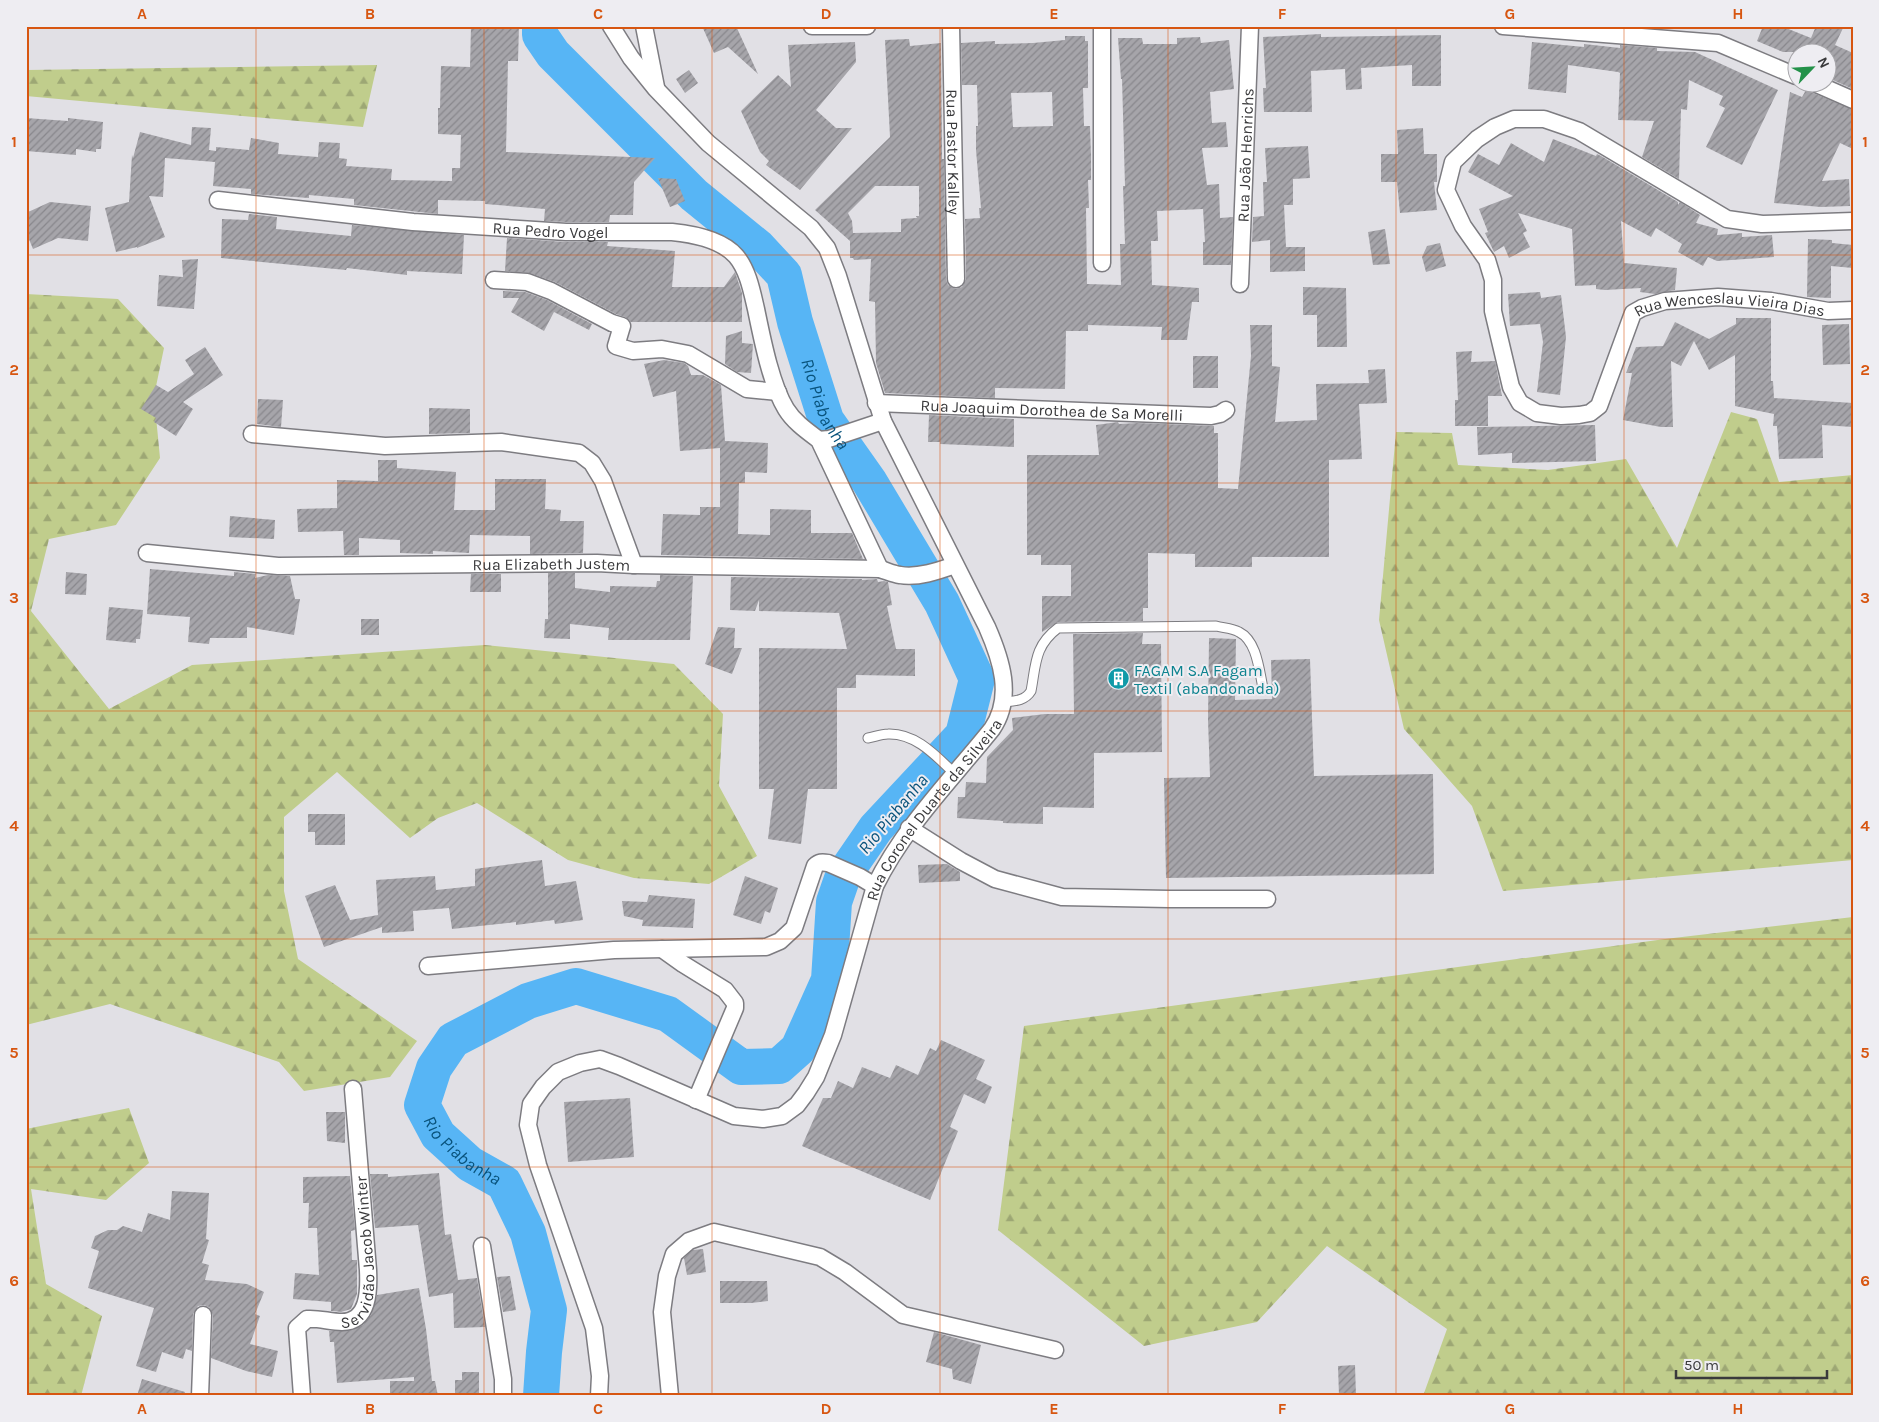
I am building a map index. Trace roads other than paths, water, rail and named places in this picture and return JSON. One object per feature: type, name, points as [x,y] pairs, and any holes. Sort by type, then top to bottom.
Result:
[{"type":"street","name":"Rua Coronel Duarte da Silveira","points":[[599,1396],[600,1376],[594,1328],[538,1164],[528,1125],[531,1104],[543,1087],[558,1072],[580,1063],[600,1059],[734,1116],[763,1119],[782,1116],[797,1105],[816,1077],[833,1035],[875,886],[882,870],[950,768],[998,720],[1004,702],[1001,664],[987,627],[955,565],[876,423],[876,403],[838,276],[827,248],[812,228],[708,143],[656,89],[631,58],[611,26]]},
{"type":"street","points":[[644,26],[656,89]]},
{"type":"street","points":[[812,26],[867,26]]},
{"type":"street","name":"Rua Pastor Kalley","points":[[951,26],[956,279]]},
{"type":"street","points":[[1102,26],[1102,263]]},
{"type":"street","name":"Rua João Henrichs","points":[[1240,284],[1250,26]]},
{"type":"street","points":[[1503,26],[1718,34],[1786,71]]},
{"type":"street","points":[[1835,92],[1853,100]]},
{"type":"street","name":"Rua Wenceslau Vieira Dias","points":[[1853,221],[1762,224],[1727,219],[1579,131],[1544,119],[1514,119],[1495,127],[1477,139],[1452,162],[1446,190],[1463,226],[1486,260],[1493,280],[1493,311],[1511,387],[1520,404],[1537,413],[1561,416],[1580,415],[1590,412],[1599,406],[1633,313],[1642,308],[1665,301],[1718,297],[1771,301],[1828,311],[1853,310]]},
{"type":"street","name":"Rua Pedro Vogel","points":[[218,200],[413,222],[566,232],[672,232],[707,239],[722,246],[736,255],[746,273],[762,342],[778,392],[786,409],[801,426],[824,439],[880,569]]},
{"type":"street","points":[[494,280],[527,282],[622,326],[616,346],[633,351],[662,349],[688,354],[747,389],[778,392]]},
{"type":"street","name":"Rua Joaquim Dorothea de Sa Morelli","points":[[876,403],[1211,416],[1226,410]]},
{"type":"street","points":[[824,439],[876,423]]},
{"type":"street","points":[[252,434],[385,446],[501,442],[579,453],[592,464],[603,481],[634,565]]},
{"type":"street","name":"Rua Elizabeth Justem","points":[[147,553],[278,566],[597,563],[880,569],[900,575],[912,575],[936,571],[955,565]]},
{"type":"street","points":[[909,828],[961,861],[995,879],[1062,897],[1267,898]]},
{"type":"street","points":[[428,966],[614,950],[756,948],[780,941],[794,928],[815,866],[820,862],[828,863],[875,886]]},
{"type":"street","points":[[662,949],[725,990],[735,1003],[735,1008],[696,1100]]},
{"type":"street","name":"Servidão Jacob Winter","points":[[302,1396],[297,1328],[307,1319],[350,1321],[360,1315],[367,1298],[368,1270],[353,1089]]},
{"type":"street","points":[[670,1396],[662,1312],[667,1276],[674,1254],[689,1241],[714,1232],[820,1258],[845,1272],[904,1315],[1055,1350]]},
{"type":"street","points":[[482,1246],[503,1379],[503,1396]]},
{"type":"street","points":[[200,1396],[203,1315]]},
{"type":"lane","points":[[1004,702],[1022,700],[1031,692],[1039,648],[1048,635],[1058,628],[1216,626],[1238,631],[1248,638],[1254,652],[1263,688]]},
{"type":"lane","points":[[868,738],[887,734],[906,736],[930,750],[950,768]]},
{"type":"waterway","name":"Rio Piabanha","points":[[540,26],[540,35],[553,54],[694,195],[758,247],[784,275],[795,322],[826,420],[869,481],[942,603],[977,679],[963,735],[876,828],[843,876],[834,902],[829,980],[798,1049],[779,1066],[741,1067],[668,1014],[576,986],[528,1001],[453,1040],[434,1068],[422,1105],[438,1135],[470,1164],[504,1183],[528,1233],[549,1310],[541,1396]]},
{"type":"place","name":"FAGAM S.A Fagam Textil (abandonada)","points":[[1118,679]]}]
